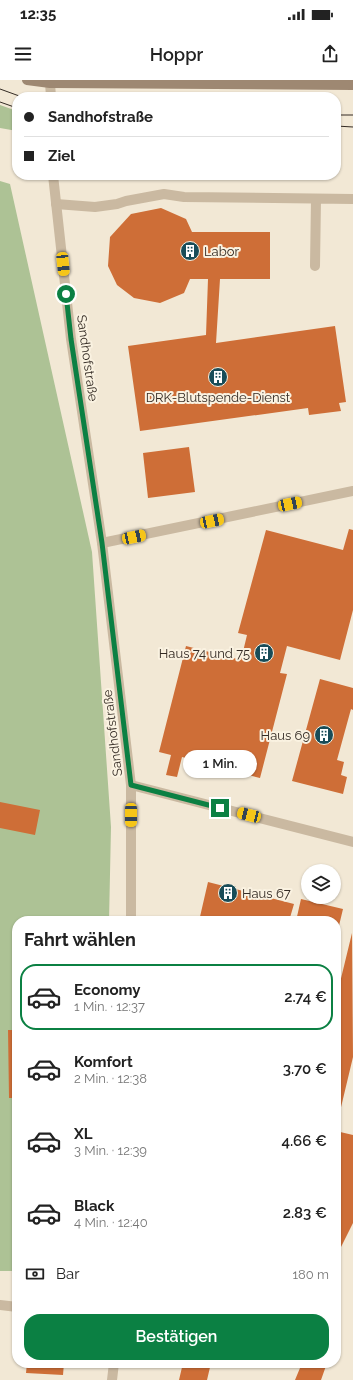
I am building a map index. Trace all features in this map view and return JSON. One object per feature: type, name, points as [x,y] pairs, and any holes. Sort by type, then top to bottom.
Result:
[{"type":"main road","points":[[27,80],[50,83],[353,85]]},
{"type":"street","points":[[50,83],[51,92]]},
{"type":"street","name":"Sandhofstraße","points":[[54,180],[71,339],[102,543],[131,785],[131,916]]},
{"type":"street","points":[[56,204],[94,207],[117,204],[126,200],[164,194],[184,197],[353,200]]},
{"type":"street","points":[[315,266],[316,199]]},
{"type":"street","points":[[102,543],[353,492]]},
{"type":"street","points":[[131,785],[353,842]]},
{"type":"street","points":[[0,1305],[12,1306]]},
{"type":"street","points":[[112,1380],[113,1368]]},
{"type":"green space","points":[[0,105],[12,109],[12,130],[0,128]]},
{"type":"green space","points":[[0,181],[10,184],[92,552],[111,827],[109,916],[12,916],[12,1271],[0,1271]]},
{"type":"building","points":[[161,208],[186,219],[192,232],[270,232],[270,279],[220,279],[216,343],[335,326],[346,402],[339,403],[341,411],[309,415],[308,408],[140,431],[128,346],[206,335],[208,279],[190,279],[184,293],[160,303],[134,298],[117,285],[108,266],[110,237],[131,214]]},
{"type":"building","points":[[189,447],[195,492],[148,498],[143,453]]},
{"type":"building","name":"Haus 74 und 75","points":[[349,529],[353,530],[353,610],[340,660],[287,646],[280,673],[287,674],[260,778],[182,757],[177,777],[166,775],[171,755],[159,752],[186,646],[241,660],[247,635],[238,633],[266,530],[343,550]]},
{"type":"building","name":"Haus 69","points":[[320,679],[353,688],[353,710],[351,709],[337,760],[344,762],[341,775],[347,777],[343,794],[292,781]]},
{"type":"building","points":[[0,802],[40,810],[35,835],[0,828]]},
{"type":"building","name":"Haus 67","points":[[208,882],[294,904],[290,916],[200,916]]},
{"type":"building","points":[[301,899],[301,904],[322,904],[343,909],[341,917],[341,916],[297,916]]},
{"type":"building","points":[[352,933],[353,1057],[341,1107],[341,978]]},
{"type":"building","points":[[8,1030],[12,1030],[12,1098],[9,1098]]},
{"type":"building","points":[[341,1132],[353,1135],[353,1223],[341,1247]]},
{"type":"building","points":[[26,1368],[64,1368],[63,1375],[26,1373]]},
{"type":"building","points":[[182,1368],[210,1368],[207,1380],[179,1380]]},
{"type":"building","points":[[300,1368],[325,1368],[321,1380],[295,1380]]},
{"type":"tram line","points":[[0,89],[12,93]]},
{"type":"tram line","points":[[0,102],[12,106]]},
{"type":"tram line","points":[[341,115],[353,115]]},
{"type":"tram line","points":[[341,126],[353,127]]},
{"type":"place","name":"Labor","points":[[190,251]]},
{"type":"place","name":"DRK-Blutspende-Dienst","points":[[218,377]]},
{"type":"place","name":"Haus 74 und 75","points":[[264,653]]},
{"type":"place","name":"Haus 69","points":[[324,735]]},
{"type":"place","name":"Haus 67","points":[[228,893]]},
{"type":"route","points":[[66,294],[71,339],[102,543],[131,785],[220,808]]}]
